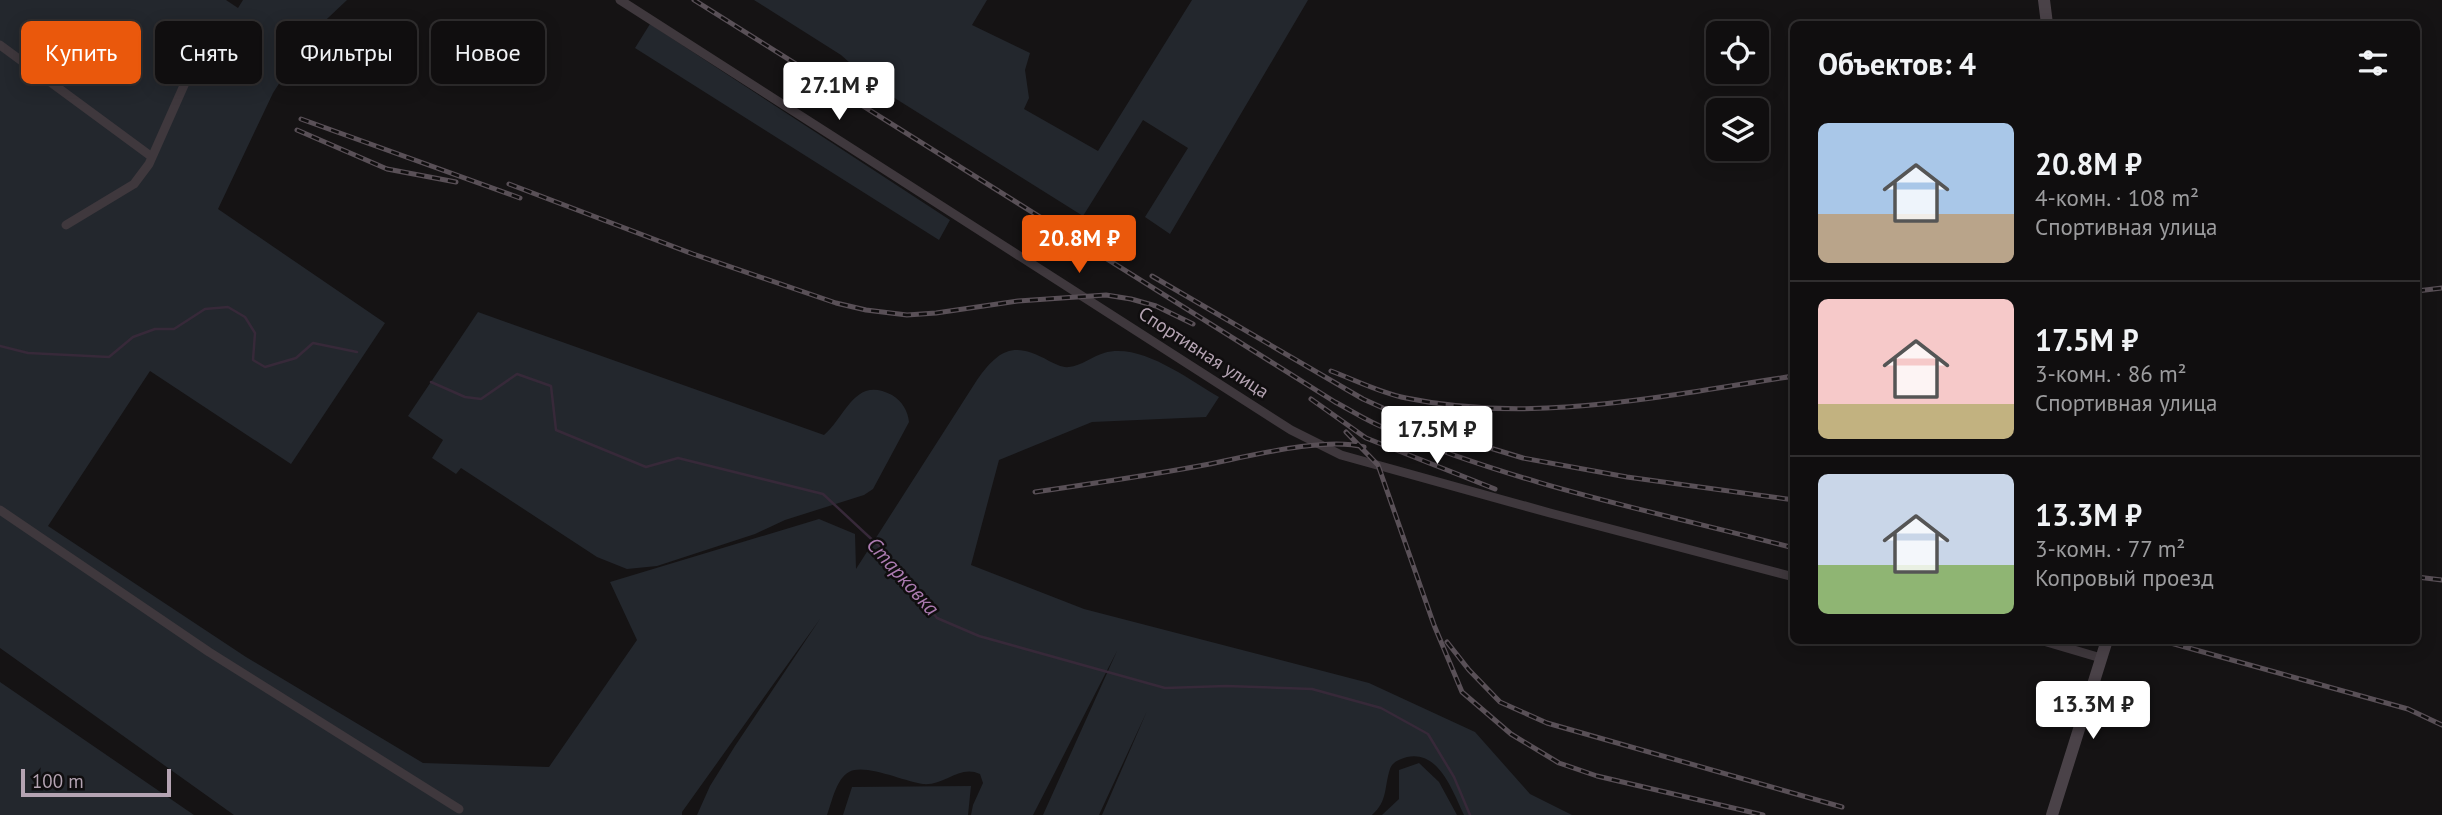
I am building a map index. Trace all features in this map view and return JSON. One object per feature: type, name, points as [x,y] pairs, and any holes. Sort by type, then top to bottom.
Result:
[{"type":"main road","points":[[2044,0],[2047,21]]},
{"type":"main road","points":[[2052,815],[2106,644]]},
{"type":"street","name":"Спортивная улица","points":[[620,0],[1291,430],[1322,446],[1341,455],[1790,576]]},
{"type":"street","points":[[0,45],[152,157]]},
{"type":"street","points":[[66,225],[134,184],[152,157],[184,84]]},
{"type":"street","points":[[0,510],[209,652],[459,809]]},
{"type":"street","points":[[2054,644],[2101,658]]},
{"type":"shaded area","points":[[0,0],[226,0],[238,8],[243,0],[347,0],[325,21],[276,21],[276,84],[279,84],[218,209],[385,323],[291,464],[150,371],[48,526],[246,657],[423,763],[549,767],[637,640],[610,582],[819,519],[855,534],[856,569],[977,380],[1000,355],[1008,351],[1026,351],[1059,366],[1069,367],[1104,353],[1133,353],[1164,365],[1219,397],[1206,417],[1092,422],[999,460],[971,565],[1084,609],[1369,683],[1475,732],[1530,794],[1572,815],[1464,815],[1450,785],[1436,766],[1428,760],[1407,757],[1393,764],[1381,804],[1372,815],[1102,815],[1147,711],[1099,815],[1043,815],[1117,651],[1033,815],[971,815],[983,783],[980,774],[973,772],[959,773],[938,782],[923,784],[856,770],[845,775],[838,785],[827,815],[697,815],[710,786],[735,746],[820,619],[682,815],[234,815],[0,648]]},
{"type":"shaded area","points":[[754,0],[987,0],[972,25],[1030,53],[1025,70],[1029,98],[1024,109],[1098,151],[1192,0],[1308,0],[1170,234],[1145,217],[1188,148],[1143,120],[1083,216],[877,87],[841,55]]},
{"type":"shaded area","points":[[650,24],[950,220],[939,240],[635,48]]},
{"type":"shaded area","points":[[478,312],[824,435],[852,400],[869,390],[879,390],[896,397],[904,407],[909,422],[873,489],[864,495],[657,566],[627,569],[597,557],[461,468],[456,474],[432,458],[443,440],[408,416]]},
{"type":"shaded area","points":[[0,682],[194,815],[0,815]]},
{"type":"shaded area","points":[[1419,763],[1439,782],[1457,815],[1382,815],[1399,799],[1399,770]]},
{"type":"shaded area","points":[[971,786],[968,815],[843,815],[852,787]]},
{"type":"waterway","name":"Старковка","points":[[0,346],[28,353],[109,357],[133,337],[155,329],[174,329],[205,309],[228,307],[245,317],[255,333],[253,360],[265,367],[296,358],[313,343],[357,352]]},
{"type":"waterway","name":"Старковка","points":[[431,382],[465,397],[481,399],[517,374],[551,386],[556,430],[646,467],[678,458],[823,494],[880,547],[937,618],[979,636],[1165,688],[1226,686],[1312,689],[1381,708],[1428,734],[1454,777],[1470,815]]},
{"type":"railway","points":[[694,0],[1335,402],[1374,423],[1435,448],[1536,482],[1790,547]]},
{"type":"railway","points":[[301,119],[520,198]]},
{"type":"railway","points":[[297,130],[387,169],[456,182]]},
{"type":"railway","points":[[509,184],[693,254],[836,303],[866,310],[907,315],[1018,301],[1106,295],[1156,306],[1193,324]]},
{"type":"railway","points":[[1152,276],[1363,399],[1434,431],[1523,458],[1627,477],[1790,499]]},
{"type":"railway","points":[[2420,291],[2442,288]]},
{"type":"railway","points":[[1331,371],[1406,398],[1454,406],[1503,409],[1600,404],[1790,377]]},
{"type":"railway","points":[[1311,399],[1366,438],[1495,489]]},
{"type":"railway","points":[[1346,432],[1378,465],[1434,625],[1462,692],[1511,734],[1559,763],[1597,776],[1763,815]]},
{"type":"railway","points":[[1035,492],[1305,446],[1347,444],[1364,447]]},
{"type":"railway","points":[[2420,577],[2442,580]]},
{"type":"railway","points":[[1447,642],[1500,702],[1547,723],[1842,807]]},
{"type":"railway","points":[[2174,644],[2408,709],[2442,725]]}]
